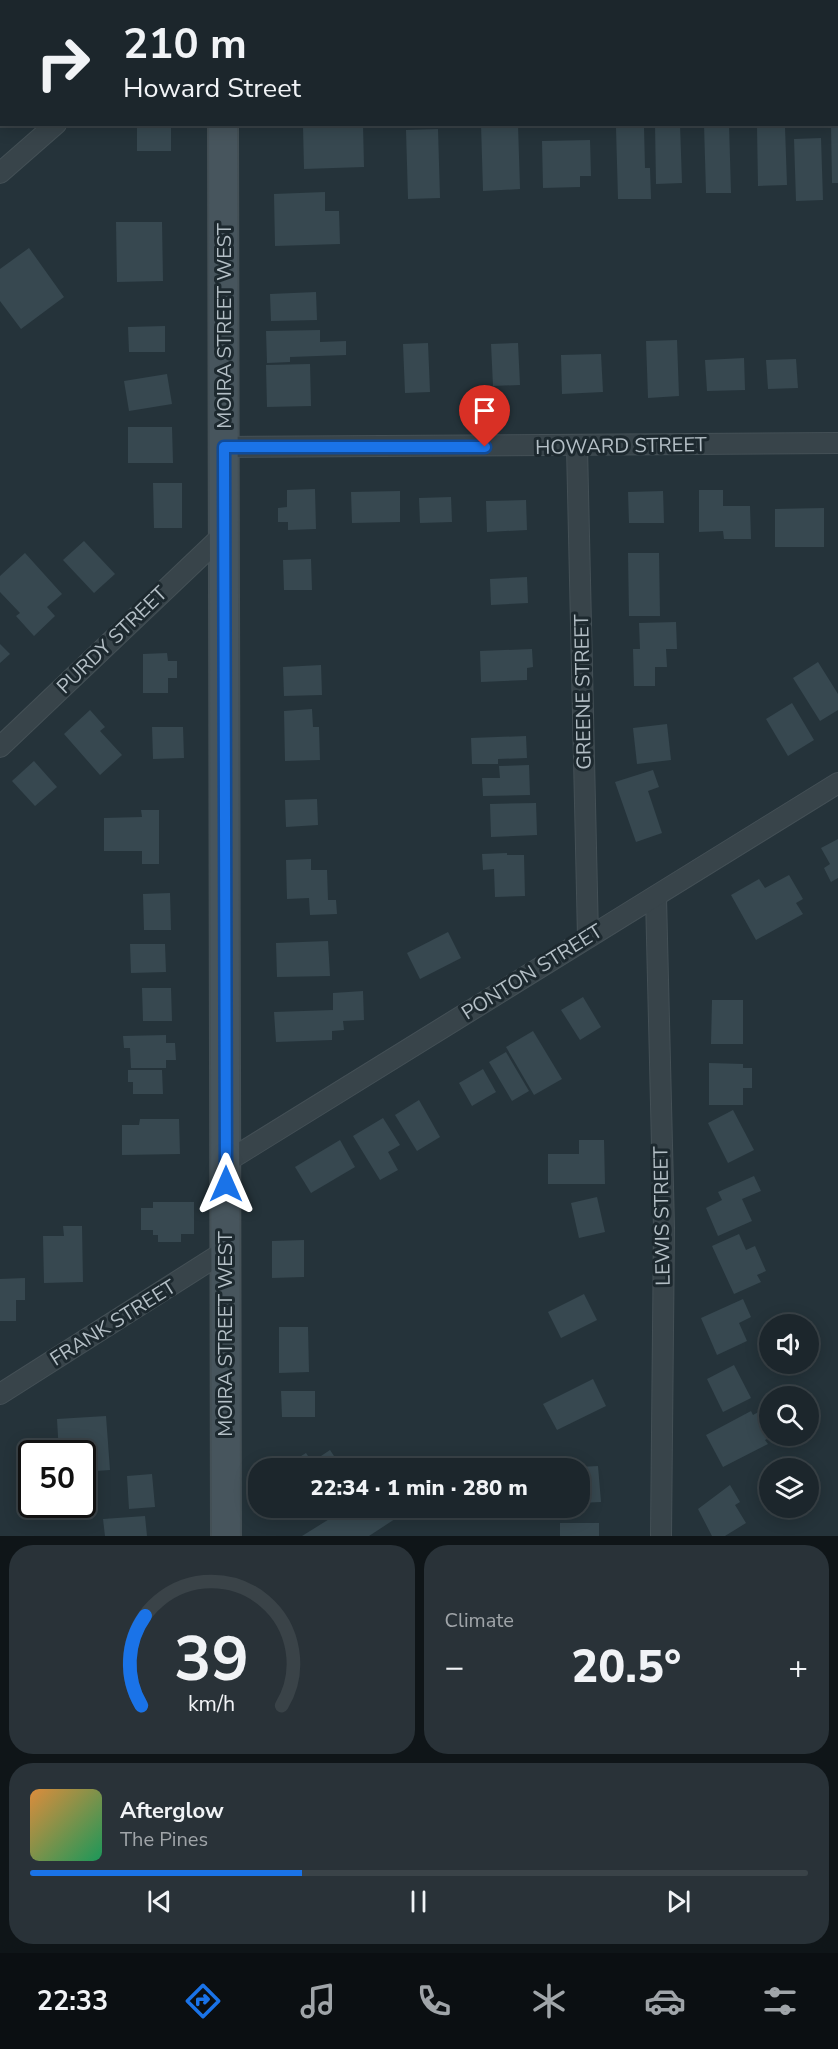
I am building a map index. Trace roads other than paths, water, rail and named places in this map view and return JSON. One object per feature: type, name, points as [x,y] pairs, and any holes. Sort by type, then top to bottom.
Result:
[{"type":"main road","name":"MOIRA STREET WEST","points":[[223,126],[226,1536]]},
{"type":"street","points":[[0,173],[54,126]]},
{"type":"street","name":"HOWARD STREET","points":[[224,447],[577,447],[838,443]]},
{"type":"street","name":"GREENE STREET","points":[[577,447],[588,937]]},
{"type":"street","name":"PURDY STREET","points":[[0,747],[224,534]]},
{"type":"street","name":"PONTON STREET","points":[[226,1162],[838,783]]},
{"type":"street","name":"LEWIS STREET","points":[[656,897],[664,1228],[662,1536]]},
{"type":"street","name":"FRANK STREET","points":[[0,1394],[225,1251]]}]
